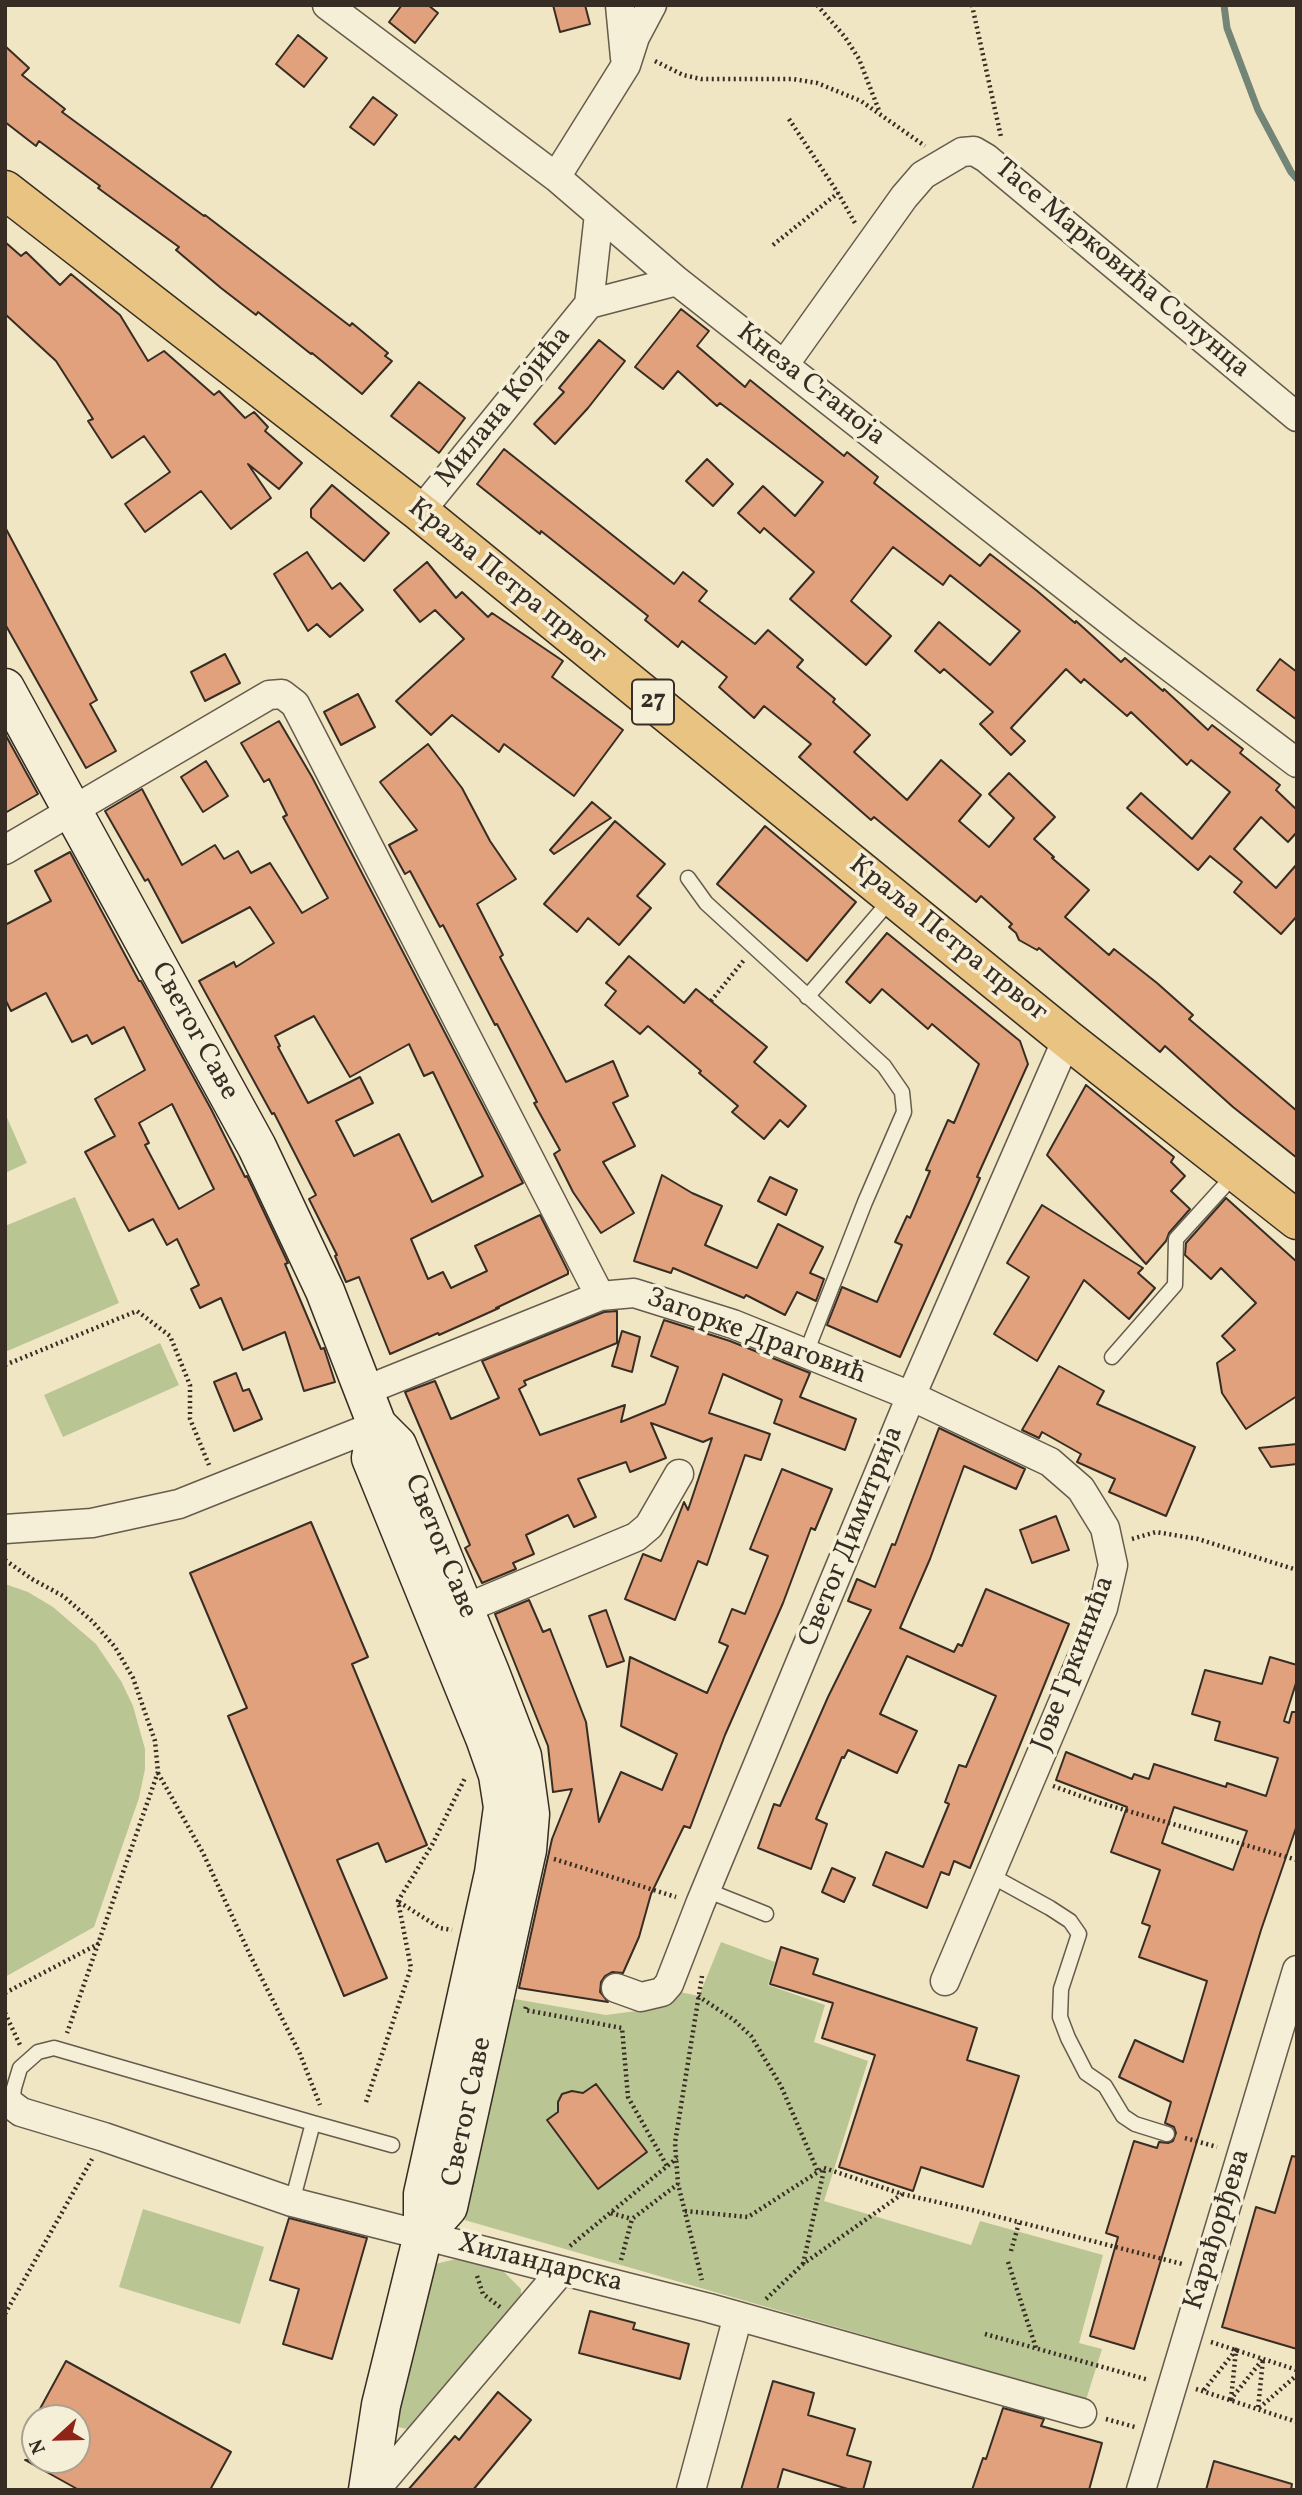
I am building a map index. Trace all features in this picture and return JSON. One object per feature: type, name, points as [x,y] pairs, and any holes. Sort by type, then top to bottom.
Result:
[{"type":"main road","name":"Краља Петра првог","points":[[5,190],[420,513],[1068,1039],[1297,1220]]},
{"type":"street","name":"Кнеза Станоја","points":[[327,5],[556,177],[677,281],[1129,636],[1297,763]]},
{"type":"street","points":[[620,5],[626,65]]},
{"type":"street","points":[[556,177],[626,65],[635,37],[652,5]]},
{"type":"street","name":"Тасе Марковића Солунца","points":[[784,365],[904,197],[923,175],[962,152],[974,152],[1007,176],[1297,417]]},
{"type":"street","name":"Милана Којића","points":[[420,513],[589,304],[599,214]]},
{"type":"street","name":"Милана Којића","points":[[589,304],[677,281]]},
{"type":"street","name":"Светог Саве","points":[[5,688],[257,1147],[325,1291],[370,1408],[397,1445],[522,1756],[530,1814],[527,1850],[448,2207],[423,2235]]},
{"type":"street","points":[[5,850],[269,695],[282,694],[295,704],[600,1296]]},
{"type":"street","name":"Светог Димитрија","points":[[616,1988],[641,1997],[662,1992],[669,1984],[911,1396],[1068,1039]]},
{"type":"street","name":"Загорке Драговић","points":[[5,1530],[92,1523],[178,1504],[219,1488],[370,1408],[600,1296],[634,1293],[733,1324],[911,1396]]},
{"type":"street","name":"Јове Гркинића","points":[[911,1396],[1050,1462],[1082,1489],[1105,1528],[1113,1565],[1103,1608],[945,1981]]},
{"type":"street","name":"Светог Саве","points":[[370,1408],[371,1458],[485,1738],[498,1775],[503,1807],[494,1873],[423,2194],[423,2235]]},
{"type":"street","points":[[464,1609],[636,1537],[649,1526],[679,1474]]},
{"type":"street","name":"Карађорђева","points":[[1141,2490],[1297,1970]]},
{"type":"street","name":"Хиландарска","points":[[9,2102],[21,2112],[104,2137],[292,2202],[479,2250],[561,2262],[738,2316],[1082,2413]]},
{"type":"street","points":[[368,2490],[381,2405],[423,2235]]},
{"type":"street","points":[[375,2490],[519,2318],[561,2262]]},
{"type":"street","points":[[691,2490],[738,2316]]},
{"type":"lane","points":[[688,878],[706,903],[884,1066],[902,1092],[904,1112],[865,1202],[806,1353]]},
{"type":"lane","points":[[807,997],[893,896]]},
{"type":"lane","points":[[1112,1357],[1175,1284],[1176,1239],[1237,1172]]},
{"type":"lane","points":[[990,1875],[1070,1921],[1079,1934],[1061,1989],[1060,2017],[1068,2038],[1086,2073],[1105,2087],[1123,2116],[1135,2124],[1167,2134]]},
{"type":"lane","points":[[703,1897],[766,1914]]},
{"type":"lane","points":[[9,2102],[20,2068],[38,2052],[54,2048],[392,2145]]},
{"type":"lane","points":[[292,2202],[313,2123]]},
{"type":"path","points":[[817,5],[845,37],[859,59],[880,114]]},
{"type":"path","points":[[972,5],[995,103],[1007,176]]},
{"type":"path","points":[[635,37],[653,60],[683,75],[701,79],[793,79],[840,91],[880,114],[945,161]]},
{"type":"path","points":[[789,119],[838,193],[870,248]]},
{"type":"path","points":[[773,245],[838,193]]},
{"type":"path","points":[[711,1001],[754,948]]},
{"type":"path","points":[[5,1365],[138,1311],[170,1336],[190,1385],[190,1419],[219,1488]]},
{"type":"path","points":[[1109,1545],[1156,1532],[1198,1539],[1297,1570]]},
{"type":"path","points":[[5,1560],[63,1596],[92,1621],[115,1647],[133,1678],[155,1741],[158,1772],[203,1853],[300,2054],[329,2127]]},
{"type":"path","points":[[61,2050],[158,1772]]},
{"type":"path","points":[[366,2102],[411,1968],[398,1901],[432,1845],[466,1777]]},
{"type":"path","points":[[1031,1778],[1097,1802],[1297,1860]]},
{"type":"path","points":[[527,1850],[703,1897]]},
{"type":"path","points":[[398,1901],[440,1928]]},
{"type":"path","points":[[5,1993],[100,1943]]},
{"type":"path","points":[[703,1973],[675,2143],[678,2184],[704,2286]]},
{"type":"path","points":[[698,1996],[734,2020],[751,2036],[781,2086],[818,2172]]},
{"type":"path","points":[[526,2000],[525,2010],[622,2028],[628,2097],[667,2166]]},
{"type":"path","points":[[5,2013],[27,2062]]},
{"type":"path","points":[[1167,2134],[1242,2153]]},
{"type":"path","points":[[5,2315],[104,2137]]},
{"type":"path","points":[[561,2262],[611,2213],[678,2158]]},
{"type":"path","points":[[685,2210],[748,2217],[824,2168]]},
{"type":"path","points":[[824,2168],[902,2194],[1206,2271]]},
{"type":"path","points":[[803,2264],[824,2168]]},
{"type":"path","points":[[618,2272],[632,2219],[678,2184]]},
{"type":"path","points":[[765,2300],[803,2264],[902,2194]]},
{"type":"path","points":[[611,2213],[632,2219]]},
{"type":"path","points":[[1011,2251],[1019,2222]]},
{"type":"path","points":[[479,2250],[476,2270],[483,2294],[488,2300],[519,2318]]},
{"type":"path","points":[[1007,2262],[1036,2348]]},
{"type":"path","points":[[985,2334],[1172,2386]]},
{"type":"path","points":[[1217,2345],[1297,2373],[1258,2409]]},
{"type":"path","points":[[1236,2350],[1204,2390],[1297,2422]]},
{"type":"path","points":[[1231,2399],[1236,2350]]},
{"type":"path","points":[[1231,2399],[1263,2359]]},
{"type":"path","points":[[1258,2409],[1263,2359]]},
{"type":"path","points":[[1082,2413],[1159,2433]]},
{"type":"green space","points":[[5,1113],[27,1163],[5,1173]]},
{"type":"green space","points":[[75,1197],[119,1303],[5,1352],[5,1226]]},
{"type":"green space","points":[[160,1343],[179,1385],[63,1437],[44,1395]]},
{"type":"green space","points":[[5,1584],[28,1592],[53,1607],[96,1644],[121,1681],[133,1706],[145,1749],[145,1769],[139,1798],[94,1927],[5,1977]]},
{"type":"green space","points":[[721,1942],[775,1962],[768,1985],[825,2005],[814,2042],[868,2061],[824,2201],[971,2245],[980,2221],[1103,2255],[1079,2343],[1102,2349],[1085,2403],[902,2346],[461,2219],[509,1998],[606,2015],[659,2008],[680,1992],[699,1996]]},
{"type":"green space","points":[[143,2209],[264,2247],[240,2324],[119,2287]]},
{"type":"green space","points":[[456,2259],[503,2271],[521,2289],[521,2300],[416,2425],[407,2429],[398,2427],[394,2421],[435,2264]]},
{"type":"building","points":[[402,5],[428,5],[438,13],[415,43],[389,22]]},
{"type":"building","points":[[553,5],[585,5],[590,24],[560,32]]},
{"type":"building","points":[[298,35],[327,58],[304,87],[276,64]]},
{"type":"building","points":[[5,46],[29,68],[22,75],[65,109],[62,112],[205,215],[350,326],[352,323],[388,353],[385,356],[392,361],[362,394],[258,312],[256,315],[221,288],[176,250],[179,247],[98,188],[100,186],[39,141],[36,146],[5,122]]},
{"type":"building","points":[[373,97],[397,115],[374,145],[350,127]]},
{"type":"building","points":[[5,242],[21,256],[26,252],[60,285],[71,274],[120,315],[148,361],[164,351],[214,395],[219,391],[245,418],[254,412],[268,427],[265,431],[302,463],[279,489],[248,464],[271,498],[231,529],[201,491],[145,532],[125,504],[170,472],[144,436],[112,458],[88,421],[93,419],[56,361],[5,314]]},
{"type":"building","points":[[681,309],[709,331],[697,346],[745,387],[750,380],[844,456],[847,452],[878,477],[874,483],[980,566],[990,554],[1075,623],[1076,621],[1121,662],[1125,658],[1163,691],[1164,689],[1208,730],[1212,725],[1243,749],[1240,753],[1280,785],[1276,790],[1297,810],[1297,832],[1288,842],[1261,817],[1234,849],[1276,888],[1297,864],[1297,916],[1281,934],[1234,892],[1242,882],[1210,856],[1198,870],[1127,808],[1141,793],[1192,839],[1230,792],[1191,760],[1187,765],[1131,712],[1127,716],[1084,679],[1081,683],[1066,669],[1011,728],[1025,741],[1011,755],[980,724],[993,712],[944,669],[940,673],[915,651],[939,622],[990,665],[1020,631],[950,575],[943,585],[893,547],[851,601],[891,636],[866,665],[790,599],[814,572],[764,528],[760,533],[738,513],[763,486],[795,516],[823,482],[720,403],[717,406],[678,371],[663,389],[635,367]]},
{"type":"building","points":[[599,340],[625,361],[555,444],[534,424],[564,392],[559,388]]},
{"type":"building","points":[[419,382],[465,418],[439,453],[391,416]]},
{"type":"building","points":[[504,449],[674,584],[683,572],[707,591],[699,601],[755,644],[768,630],[803,660],[797,667],[835,699],[833,702],[870,735],[854,752],[907,800],[941,760],[981,795],[959,821],[989,847],[1014,818],[989,794],[1009,773],[1055,817],[1034,839],[1089,890],[1065,917],[1109,955],[1114,949],[1157,983],[1193,1015],[1189,1019],[1297,1111],[1297,1158],[1233,1107],[1165,1046],[1160,1052],[1039,948],[1037,950],[1019,940],[1009,927],[1012,924],[981,896],[976,902],[874,817],[871,820],[799,757],[811,744],[764,706],[754,718],[719,687],[727,677],[682,641],[678,647],[645,620],[648,616],[477,484]]},
{"type":"building","points":[[707,459],[733,484],[713,506],[686,481]]},
{"type":"building","points":[[332,485],[389,533],[364,561],[311,517],[311,509]]},
{"type":"building","points":[[5,527],[97,700],[90,704],[116,751],[86,768],[5,624]]},
{"type":"building","points":[[307,552],[332,589],[340,583],[363,610],[330,637],[317,624],[308,631],[274,574]]},
{"type":"building","points":[[427,562],[456,598],[462,592],[488,617],[492,613],[563,661],[552,677],[623,730],[574,796],[504,744],[499,752],[452,715],[431,735],[396,701],[464,639],[435,610],[420,622],[394,590]]},
{"type":"building","points":[[225,654],[240,683],[205,701],[191,672]]},
{"type":"building","points":[[1280,659],[1297,672],[1297,720],[1257,690]]},
{"type":"building","points":[[358,694],[375,727],[341,745],[324,712]]},
{"type":"building","points":[[279,721],[312,777],[523,1183],[411,1239],[428,1279],[443,1272],[451,1288],[487,1271],[475,1246],[540,1215],[568,1271],[568,1274],[496,1308],[499,1308],[390,1354],[359,1277],[346,1282],[335,1256],[337,1255],[309,1199],[316,1195],[274,1113],[272,1114],[199,981],[234,962],[236,967],[274,943],[250,907],[182,943],[148,879],[145,881],[105,811],[142,789],[182,865],[215,845],[224,859],[238,851],[251,873],[270,863],[302,913],[328,898],[283,817],[287,815],[269,779],[264,782],[241,743]],"holes":[[[314,1016],[350,1077],[409,1044],[424,1076],[433,1072],[483,1176],[432,1202],[399,1134],[354,1156],[336,1121],[373,1103],[360,1077],[308,1103],[278,1047],[280,1046],[275,1036]]]},
{"type":"building","points":[[5,734],[38,794],[5,813]]},
{"type":"building","points":[[428,744],[462,788],[490,841],[516,879],[477,904],[503,955],[500,957],[566,1082],[613,1061],[628,1096],[613,1103],[635,1146],[603,1162],[634,1213],[601,1233],[573,1192],[554,1154],[560,1150],[534,1103],[537,1102],[443,925],[440,927],[410,871],[405,874],[389,845],[417,830],[380,782]]},
{"type":"building","points":[[206,761],[228,796],[203,812],[181,777]]},
{"type":"building","points":[[592,802],[611,818],[554,854],[550,850]]},
{"type":"building","points":[[615,821],[665,864],[637,896],[651,908],[619,945],[588,918],[577,932],[544,904]]},
{"type":"building","points":[[765,826],[856,902],[807,961],[717,884]]},
{"type":"building","points":[[70,852],[211,1109],[245,1177],[247,1176],[288,1263],[285,1264],[321,1349],[324,1348],[335,1382],[304,1391],[285,1332],[243,1350],[221,1298],[200,1308],[191,1289],[199,1285],[177,1239],[167,1245],[153,1219],[129,1231],[85,1152],[115,1136],[95,1099],[145,1070],[124,1027],[92,1044],[87,1035],[72,1042],[46,993],[11,1011],[5,999],[5,925],[51,901],[35,871]],"holes":[[[172,1104],[214,1189],[179,1209],[145,1145],[149,1143],[139,1123]]]},
{"type":"building","points":[[887,933],[1020,1041],[1028,1064],[900,1357],[827,1325],[842,1287],[877,1302],[902,1245],[895,1242],[907,1216],[910,1218],[930,1171],[926,1170],[948,1120],[954,1123],[979,1064],[932,1024],[928,1029],[882,989],[870,1003],[846,982]]},
{"type":"building","points":[[629,956],[684,1003],[696,989],[767,1047],[754,1062],[806,1106],[788,1127],[780,1120],[764,1139],[732,1112],[738,1106],[648,1026],[640,1034],[605,1005],[616,991],[606,983]]},
{"type":"building","points":[[1086,1085],[1174,1157],[1171,1162],[1185,1176],[1171,1191],[1190,1209],[1146,1264],[1047,1155]]},
{"type":"building","points":[[662,1175],[692,1193],[722,1206],[705,1245],[757,1268],[778,1224],[823,1247],[810,1273],[824,1279],[816,1301],[797,1292],[785,1315],[746,1295],[744,1298],[673,1268],[671,1273],[634,1261]]},
{"type":"building","points":[[770,1177],[797,1190],[786,1215],[758,1201]]},
{"type":"building","points":[[1226,1198],[1297,1262],[1297,1396],[1246,1429],[1222,1393],[1217,1363],[1235,1350],[1222,1336],[1256,1303],[1221,1268],[1211,1279],[1185,1255],[1186,1243]]},
{"type":"building","points":[[1042,1205],[1143,1268],[1138,1273],[1155,1288],[1129,1319],[1084,1280],[1037,1361],[994,1334],[1029,1277],[1007,1263]]},
{"type":"building","points":[[617,1311],[617,1343],[524,1381],[526,1385],[519,1389],[540,1435],[625,1405],[621,1422],[665,1404],[678,1367],[651,1356],[664,1320],[730,1341],[810,1373],[800,1397],[856,1419],[845,1450],[774,1423],[782,1400],[723,1374],[709,1413],[770,1434],[761,1460],[745,1455],[707,1565],[698,1561],[675,1620],[625,1599],[643,1554],[661,1561],[684,1502],[688,1510],[712,1438],[703,1442],[651,1423],[666,1458],[630,1472],[626,1462],[578,1479],[596,1517],[574,1527],[568,1515],[526,1535],[534,1554],[513,1563],[516,1569],[482,1583],[465,1548],[470,1545],[405,1392],[435,1381],[451,1419],[499,1398],[482,1361],[604,1312]]},
{"type":"building","points":[[622,1331],[640,1337],[632,1372],[612,1366]]},
{"type":"building","points":[[1059,1366],[1104,1391],[1097,1404],[1195,1447],[1166,1516],[1109,1492],[1115,1479],[1077,1462],[1081,1454],[1042,1432],[1039,1438],[1022,1430]]},
{"type":"building","points":[[236,1373],[243,1391],[249,1389],[262,1419],[234,1431],[214,1382]]},
{"type":"building","points":[[939,1428],[1025,1469],[1016,1489],[964,1466],[930,1559],[900,1628],[954,1652],[958,1644],[962,1646],[986,1589],[1069,1624],[970,1868],[954,1861],[949,1875],[941,1872],[927,1908],[873,1885],[886,1852],[923,1867],[949,1804],[945,1802],[959,1765],[966,1767],[996,1696],[907,1656],[880,1714],[917,1731],[897,1773],[848,1750],[844,1758],[842,1757],[816,1819],[827,1824],[811,1869],[758,1848],[774,1804],[780,1806],[828,1697],[871,1610],[848,1601],[857,1579],[875,1587],[892,1544],[895,1545]]},
{"type":"building","points":[[1297,1444],[1297,1464],[1271,1467],[1259,1448]]},
{"type":"building","points":[[782,1469],[832,1489],[815,1530],[811,1528],[783,1603],[725,1735],[690,1828],[684,1826],[651,1894],[639,1937],[623,1973],[612,1972],[601,1982],[600,1992],[608,2002],[519,1988],[552,1839],[572,1789],[553,1792],[548,1746],[495,1614],[529,1600],[543,1632],[550,1629],[586,1722],[599,1822],[621,1772],[662,1790],[677,1754],[621,1726],[630,1657],[707,1693],[728,1646],[719,1642],[732,1609],[745,1614],[768,1556],[750,1549]]},
{"type":"building","points":[[1056,1516],[1069,1550],[1032,1563],[1020,1530]]},
{"type":"building","points":[[311,1522],[368,1657],[352,1664],[427,1845],[386,1862],[378,1843],[337,1860],[387,1978],[344,1996],[228,1716],[247,1708],[190,1573]]},
{"type":"building","points":[[606,1610],[624,1661],[607,1667],[589,1616]]},
{"type":"building","points":[[1270,1657],[1297,1665],[1297,1680],[1284,1721],[1289,1723],[1292,1712],[1297,1712],[1297,1825],[1261,1930],[1134,2349],[1090,2336],[1118,2237],[1106,2233],[1134,2141],[1157,2148],[1159,2142],[1173,2141],[1176,2133],[1174,2127],[1165,2123],[1171,2102],[1119,2077],[1135,2040],[1183,2062],[1207,1981],[1139,1957],[1150,1926],[1142,1923],[1160,1870],[1111,1852],[1127,1807],[1056,1780],[1066,1752],[1132,1779],[1134,1774],[1149,1779],[1154,1764],[1226,1787],[1227,1783],[1266,1796],[1278,1758],[1215,1740],[1220,1722],[1192,1714],[1205,1670],[1262,1684]],"holes":[[[1174,1807],[1247,1831],[1233,1870],[1162,1843]]]},
{"type":"building","points":[[832,1868],[855,1878],[844,1902],[822,1892]]},
{"type":"building","points":[[781,1947],[818,1959],[813,1974],[977,2028],[967,2060],[1019,2076],[983,2187],[921,2167],[913,2191],[839,2167],[875,2055],[822,2038],[833,2003],[770,1984]]},
{"type":"building","points":[[596,2084],[647,2152],[598,2189],[547,2120],[558,2112],[558,2102],[562,2094],[572,2091],[583,2093]]},
{"type":"building","points":[[1292,2156],[1297,2157],[1297,2349],[1222,2327],[1256,2207],[1275,2213]]},
{"type":"building","points":[[289,2218],[367,2238],[332,2359],[283,2344],[299,2289],[270,2280]]},
{"type":"building","points":[[590,2311],[635,2323],[633,2329],[689,2344],[680,2379],[579,2353]]},
{"type":"building","points":[[66,2361],[231,2452],[210,2490],[79,2490],[50,2474],[91,2474],[91,2404],[43,2404]]},
{"type":"building","points":[[773,2381],[814,2393],[808,2415],[855,2429],[847,2455],[871,2462],[863,2490],[851,2490],[783,2469],[777,2490],[741,2490]]},
{"type":"building","points":[[498,2392],[531,2420],[473,2490],[408,2490],[455,2436],[459,2440]]},
{"type":"building","points":[[1003,2408],[1044,2419],[1041,2426],[1102,2443],[1089,2490],[972,2490],[983,2458],[986,2459]]},
{"type":"building","points":[[1214,2461],[1292,2484],[1291,2490],[1206,2490]]},
{"type":"waterway","points":[[1224,5],[1227,28],[1258,110],[1297,179]]}]
